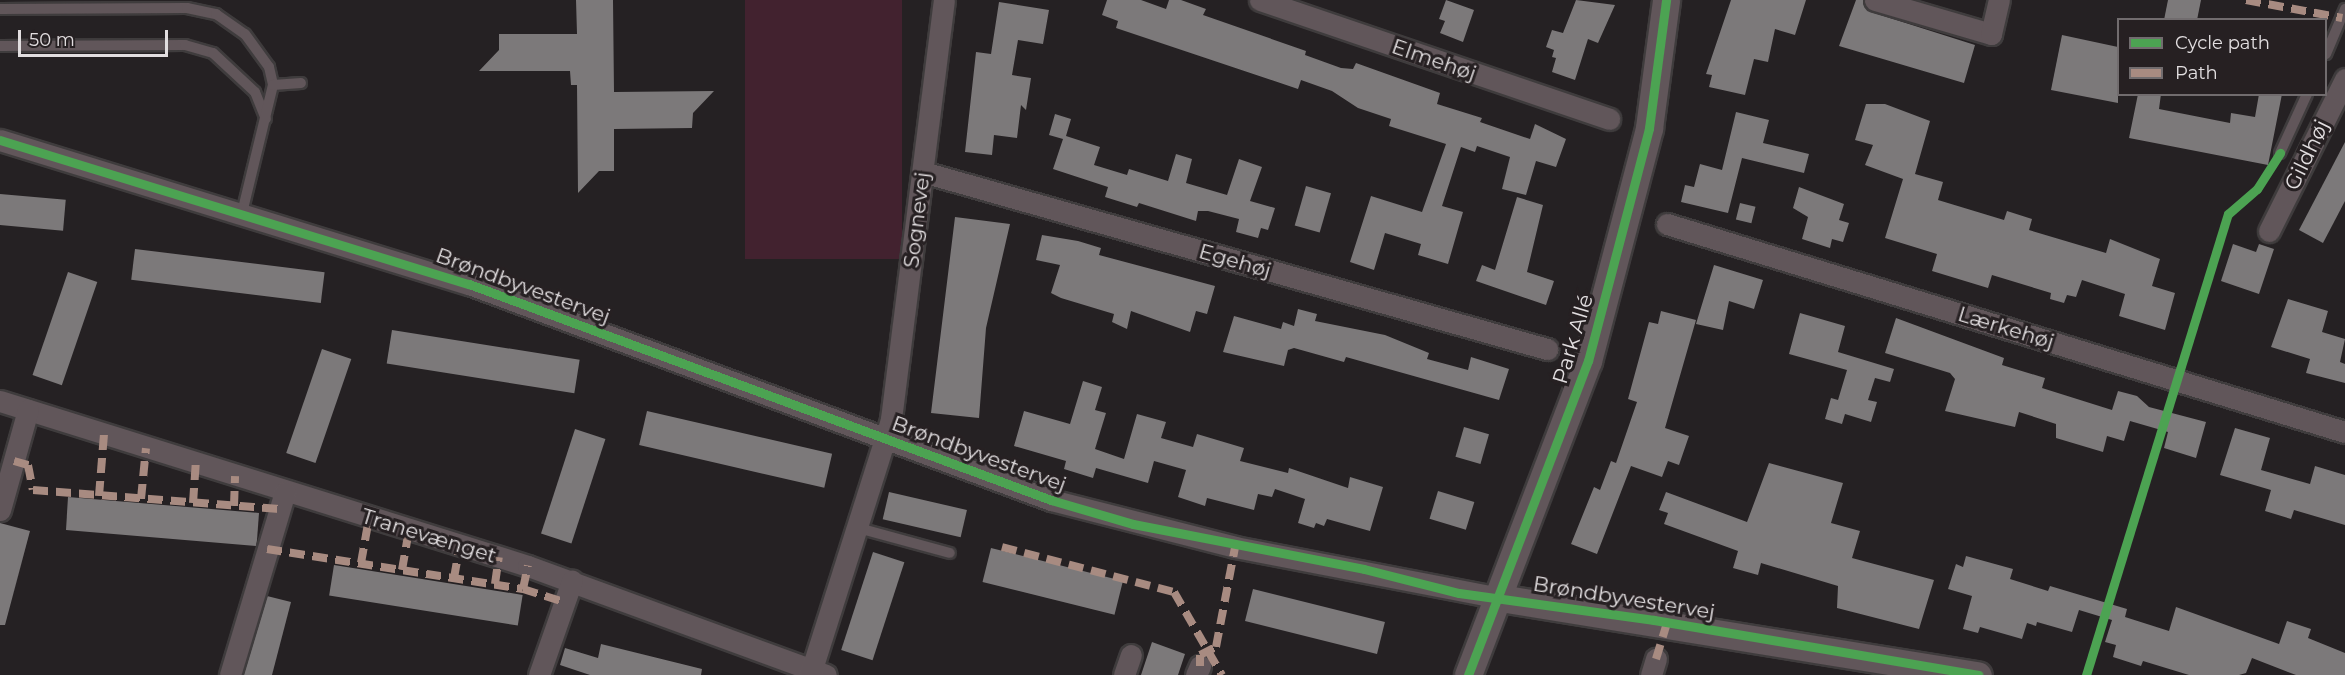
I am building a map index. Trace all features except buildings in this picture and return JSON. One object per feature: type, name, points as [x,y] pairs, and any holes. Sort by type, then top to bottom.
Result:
[{"type":"street","name":"Sognevej","points":[[887,440],[944,0]]},
{"type":"street","name":"Elmehøj","points":[[1260,0],[1609,119]]},
{"type":"street","name":"Park Allé","points":[[1468,675],[1500,598],[1588,361],[1646,137],[1666,0]]},
{"type":"street","points":[[1875,0],[1992,34],[1999,0]]},
{"type":"street","name":"Gildhøj","points":[[2269,231],[2345,79]]},
{"type":"street","name":"Brøndbyvestervej","points":[[0,140],[469,284],[887,440],[1133,524],[1500,598],[1940,672],[1978,675]]},
{"type":"street","name":"Egehøj","points":[[923,172],[1547,349]]},
{"type":"street","name":"Lærkehøj","points":[[1668,224],[2345,432]]},
{"type":"street","name":"Tranevænget","points":[[0,401],[572,581],[816,673],[858,528],[887,440]]},
{"type":"street","points":[[0,510],[28,410]]},
{"type":"street","points":[[230,675],[285,492]]},
{"type":"street","points":[[539,675],[572,581]]},
{"type":"street","points":[[1124,675],[1131,655]]},
{"type":"lane","points":[[0,9],[187,8],[216,14],[245,34],[269,67],[273,85],[242,213]]},
{"type":"lane","points":[[2327,50],[2345,9]]},
{"type":"lane","points":[[0,46],[174,45],[213,53],[255,92],[266,119]]},
{"type":"lane","points":[[273,85],[301,83]]},
{"type":"lane","points":[[2280,153],[2306,96]]},
{"type":"lane","points":[[858,528],[950,553]]},
{"type":"shaded area","points":[[745,0],[902,0],[902,259],[745,259]]},
{"type":"marked path","points":[[2246,0],[2342,18]]},
{"type":"marked path","points":[[99,496],[104,434]]},
{"type":"marked path","points":[[141,499],[146,448]]},
{"type":"marked path","points":[[14,461],[28,465],[33,490],[279,509]]},
{"type":"marked path","points":[[193,503],[196,464]]},
{"type":"marked path","points":[[234,506],[235,476]]},
{"type":"marked path","points":[[361,563],[369,518]]},
{"type":"marked path","points":[[402,570],[409,530]]},
{"type":"marked path","points":[[454,578],[460,545]]},
{"type":"marked path","points":[[1002,547],[1174,592],[1222,675]]},
{"type":"marked path","points":[[1200,666],[1200,655],[1216,647],[1235,547]]},
{"type":"marked path","points":[[267,549],[523,589],[564,602]]},
{"type":"marked path","points":[[495,584],[499,557]]},
{"type":"marked path","points":[[523,589],[528,566]]},
{"type":"marked path","points":[[1656,659],[1667,622]]},
{"type":"cycle path","points":[[1468,675],[1588,361],[1649,128],[1666,0]]},
{"type":"cycle path","points":[[0,140],[469,284],[1051,500],[1133,524],[1364,569],[1459,593],[1654,620],[1978,675]]},
{"type":"cycle path","points":[[2086,675],[2228,214],[2257,189],[2280,153]]}]
